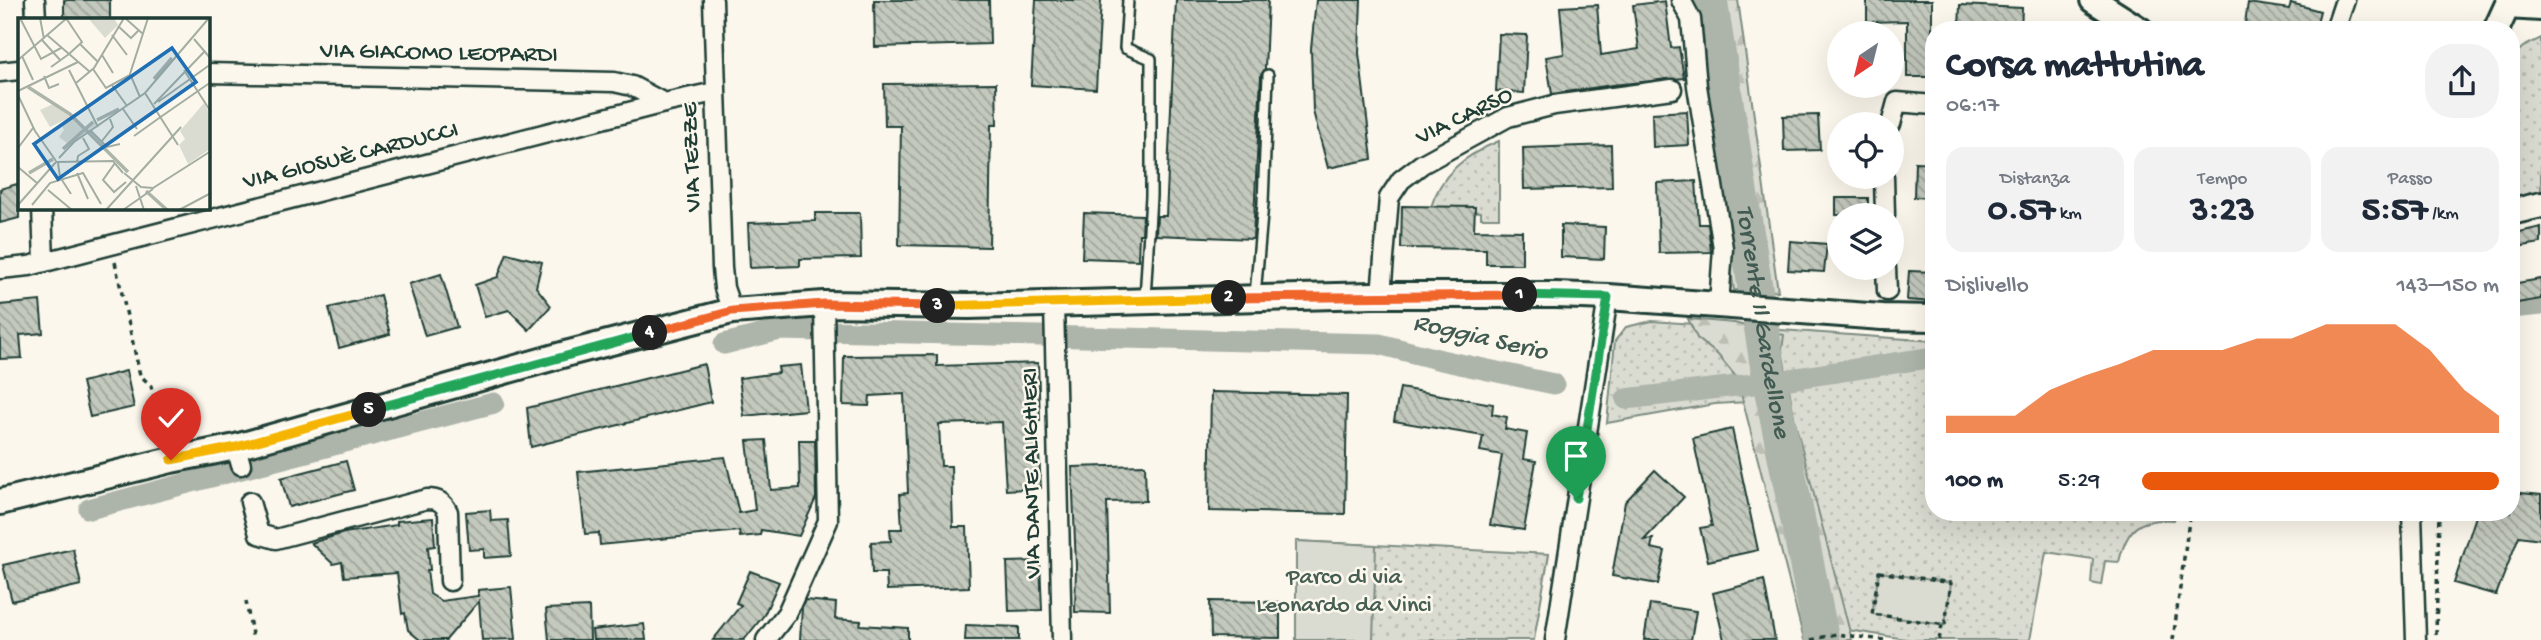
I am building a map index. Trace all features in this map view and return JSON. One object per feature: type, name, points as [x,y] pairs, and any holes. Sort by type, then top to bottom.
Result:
[{"type":"street","points":[[35,0],[36,18]]},
{"type":"street","name":"VIA TEZZE","points":[[713,0],[722,268],[724,288],[732,311]]},
{"type":"street","points":[[1681,0],[1691,19],[1697,86],[1723,248],[1729,306]]},
{"type":"street","points":[[2093,0],[2126,21]]},
{"type":"street","points":[[2338,21],[2345,0]]},
{"type":"street","points":[[2498,21],[2502,2],[2541,8]]},
{"type":"street","points":[[0,72],[18,71]]},
{"type":"street","name":"VIA GIACOMO LEOPARDI","points":[[210,73],[614,82],[632,86],[664,103]]},
{"type":"street","name":"VIA CARSO","points":[[1381,295],[1389,198],[1402,180],[1422,164],[1508,117],[1554,105],[1672,89]]},
{"type":"street","name":"VIA GIOSUÈ CARDUCCI","points":[[0,269],[44,262],[715,92]]},
{"type":"street","points":[[1894,112],[1897,102],[1925,104]]},
{"type":"street","points":[[2520,210],[2541,205]]},
{"type":"street","points":[[42,210],[44,262]]},
{"type":"street","points":[[1886,280],[1886,291]]},
{"type":"street","points":[[0,502],[171,460],[239,456],[569,353],[732,311],[824,316],[969,306],[1381,295],[1608,297],[1925,318]]},
{"type":"street","points":[[1555,640],[1608,297]]},
{"type":"street","name":"VIA DANTE ALIGHIERI","points":[[1054,304],[1062,640]]},
{"type":"street","points":[[766,640],[788,613],[828,521],[824,316]]},
{"type":"street","points":[[250,502],[259,534],[276,539],[435,499],[444,503],[447,512],[450,581]]},
{"type":"street","points":[[2412,521],[2416,640]]},
{"type":"lane","points":[[1128,0],[1125,48],[1151,59],[1151,196],[1145,300]]},
{"type":"lane","points":[[1255,298],[1263,203],[1268,75]]},
{"type":"path","points":[[111,244],[141,375],[151,386],[171,460]]},
{"type":"path","points":[[2173,640],[2189,521]]},
{"type":"path","points":[[2436,640],[2439,521]]},
{"type":"path","points":[[1940,640],[1951,583],[1879,572],[1872,614],[1942,625]]},
{"type":"path","points":[[246,601],[253,640]]},
{"type":"path","points":[[1811,640],[1836,634],[1884,640]]},
{"type":"green space","points":[[1685,0],[1738,0],[1778,291],[1734,290],[1689,7]]},
{"type":"green space","points":[[2541,38],[2541,193],[2520,199],[2520,50]]},
{"type":"green space","points":[[1499,141],[1499,218],[1481,218],[1481,212],[1430,210],[1440,186],[1456,167],[1465,159]]},
{"type":"green space","points":[[1688,319],[1734,323],[1784,335],[1782,350],[1795,422],[1852,640],[1804,640],[1737,378],[1718,355],[1697,338]]},
{"type":"green space","points":[[1652,321],[1925,340],[1925,521],[2152,521],[2136,527],[2131,533],[2119,562],[2105,561],[2101,585],[2091,583],[2093,559],[2046,552],[2030,640],[1912,640],[1829,627],[1764,401],[1715,404],[1607,423],[1615,341],[1626,327]]},
{"type":"green space","name":"Parco di via Leonardo da Vinci","points":[[1296,541],[1549,554],[1534,640],[1296,640]]},
{"type":"green space","points":[[1296,541],[1376,545],[1373,640],[1296,640]]},
{"type":"green space","points":[[1879,572],[1951,583],[1945,625],[1872,614]]},
{"type":"building","points":[[64,0],[110,0],[110,18],[64,18]]},
{"type":"building","points":[[874,0],[989,0],[990,44],[875,47]]},
{"type":"building","points":[[1036,0],[1101,0],[1096,89],[1031,85]]},
{"type":"building","points":[[1176,0],[1268,0],[1265,69],[1261,75],[1253,239],[1156,235],[1157,216],[1166,216]]},
{"type":"building","points":[[1316,0],[1361,0],[1359,53],[1372,159],[1328,168],[1313,111],[1311,49]]},
{"type":"building","points":[[1867,0],[1932,0],[1932,21],[1925,21],[1925,77],[1907,77],[1907,21],[1867,21]]},
{"type":"building","points":[[1665,1],[1671,48],[1679,47],[1684,78],[1552,94],[1546,57],[1564,54],[1560,7],[1597,5],[1601,55],[1639,49],[1633,5]]},
{"type":"building","points":[[2248,3],[2289,9],[2291,3],[2320,11],[2317,21],[2245,21]]},
{"type":"building","points":[[1960,5],[2022,8],[2021,21],[1959,21]]},
{"type":"building","points":[[1499,34],[1527,35],[1524,93],[1496,91]]},
{"type":"building","points":[[996,83],[997,125],[991,125],[989,247],[899,245],[901,126],[885,126],[884,84]]},
{"type":"building","points":[[1687,111],[1689,145],[1653,147],[1652,113]]},
{"type":"building","points":[[1818,115],[1820,150],[1784,151],[1783,116]]},
{"type":"building","points":[[1611,145],[1612,187],[1524,189],[1523,148]]},
{"type":"building","points":[[1915,162],[1925,163],[1925,198],[1914,197]]},
{"type":"building","points":[[1696,181],[1699,224],[1708,224],[1711,252],[1659,253],[1657,183]]},
{"type":"building","points":[[17,184],[19,218],[0,223],[0,189]]},
{"type":"building","points":[[1836,198],[1868,198],[1868,203],[1836,203]]},
{"type":"building","points":[[1402,206],[1475,207],[1474,230],[1522,231],[1522,264],[1486,264],[1486,249],[1401,248]]},
{"type":"building","points":[[815,213],[860,213],[861,258],[800,259],[800,266],[750,268],[748,223],[815,221]]},
{"type":"building","points":[[1084,213],[1143,215],[1138,260],[1082,258]]},
{"type":"building","points":[[1561,225],[1605,227],[1604,259],[1561,257]]},
{"type":"building","points":[[2541,227],[2541,243],[2520,246],[2520,232]]},
{"type":"building","points":[[1790,241],[1827,244],[1824,272],[1788,270]]},
{"type":"building","points":[[507,253],[542,262],[536,287],[551,306],[529,330],[509,310],[485,317],[475,285],[498,277]]},
{"type":"building","points":[[1909,271],[1925,272],[1925,301],[1907,300]]},
{"type":"building","points":[[441,274],[457,327],[425,336],[409,284]]},
{"type":"building","points":[[2541,279],[2541,299],[2520,302],[2520,282]]},
{"type":"building","points":[[380,295],[390,334],[339,348],[329,308]]},
{"type":"building","points":[[40,301],[43,333],[20,335],[22,358],[0,359],[0,305]]},
{"type":"building","points":[[937,355],[937,366],[1038,363],[1040,421],[1037,421],[1041,488],[1006,490],[1002,422],[939,424],[941,466],[951,466],[953,527],[967,527],[969,587],[887,590],[886,573],[872,573],[871,542],[891,541],[890,529],[902,529],[900,494],[908,493],[904,394],[870,396],[869,406],[843,405],[844,356]]},
{"type":"building","points":[[704,364],[711,402],[531,447],[527,408]]},
{"type":"building","points":[[801,365],[806,410],[744,416],[739,378],[779,373],[778,367]]},
{"type":"building","points":[[126,371],[134,407],[90,417],[82,382]]},
{"type":"building","points":[[1400,388],[1493,404],[1492,414],[1507,417],[1505,429],[1527,433],[1523,459],[1536,461],[1524,530],[1490,525],[1502,455],[1480,451],[1483,436],[1394,421]]},
{"type":"building","points":[[1211,392],[1347,395],[1345,514],[1209,511]]},
{"type":"building","points":[[1732,429],[1758,550],[1708,561],[1700,528],[1712,526],[1693,438]]},
{"type":"building","points":[[766,440],[771,490],[800,488],[799,440],[815,440],[816,498],[799,536],[761,530],[760,535],[740,537],[739,531],[600,545],[599,533],[585,534],[578,472],[725,457],[739,513],[755,510],[747,441]]},
{"type":"building","points":[[346,461],[354,490],[289,507],[281,478]]},
{"type":"building","points":[[1145,465],[1146,501],[1107,502],[1110,613],[1075,612],[1072,467]]},
{"type":"building","points":[[1655,470],[1684,497],[1644,540],[1653,539],[1651,548],[1665,551],[1658,584],[1612,576],[1625,502]]},
{"type":"building","points":[[2520,493],[2541,495],[2541,539],[2519,536],[2496,595],[2454,583],[2474,521],[2520,521]]},
{"type":"building","points":[[490,510],[491,521],[508,520],[511,556],[484,558],[484,549],[469,550],[466,512]]},
{"type":"building","points":[[433,518],[435,546],[428,547],[430,570],[427,570],[430,594],[441,601],[478,596],[478,590],[511,587],[516,639],[482,640],[479,601],[446,640],[420,640],[408,630],[405,613],[402,614],[397,573],[344,577],[342,562],[333,564],[311,543],[344,533],[397,525],[397,521]]},
{"type":"building","points":[[73,549],[81,585],[12,601],[3,565]]},
{"type":"building","points":[[1040,561],[1042,610],[1009,611],[1007,562]]},
{"type":"building","points":[[750,571],[779,582],[764,615],[744,640],[713,640],[741,605],[736,603]]},
{"type":"building","points":[[1764,580],[1775,640],[1724,640],[1713,593]]},
{"type":"building","points":[[805,600],[836,603],[835,619],[861,621],[860,625],[908,628],[908,640],[800,640],[802,607]]},
{"type":"building","points":[[1210,601],[1280,602],[1280,638],[1211,637]]},
{"type":"building","points":[[1650,604],[1696,611],[1691,640],[1644,640]]},
{"type":"building","points":[[589,607],[590,640],[549,640],[546,609]]},
{"type":"building","points":[[644,624],[646,640],[593,640],[592,630]]},
{"type":"building","points":[[966,625],[1019,627],[1019,640],[965,640]]},
{"type":"waterway","name":"Torrente Il Gardellone","points":[[1710,0],[1770,382],[1822,640]]},
{"type":"waterway","name":"Roggia Serio","points":[[2520,307],[2541,305]]},
{"type":"waterway","name":"Roggia Serio","points":[[724,344],[780,330],[1379,344],[1554,384]]},
{"type":"waterway","name":"Roggia Serio","points":[[1626,399],[1770,382],[1925,358]]},
{"type":"waterway","points":[[89,509],[494,403]]},
{"type":"route","points":[[171,460],[236,447],[569,353],[732,311],[824,304],[969,306],[1373,295],[1608,297],[1576,498]]}]
